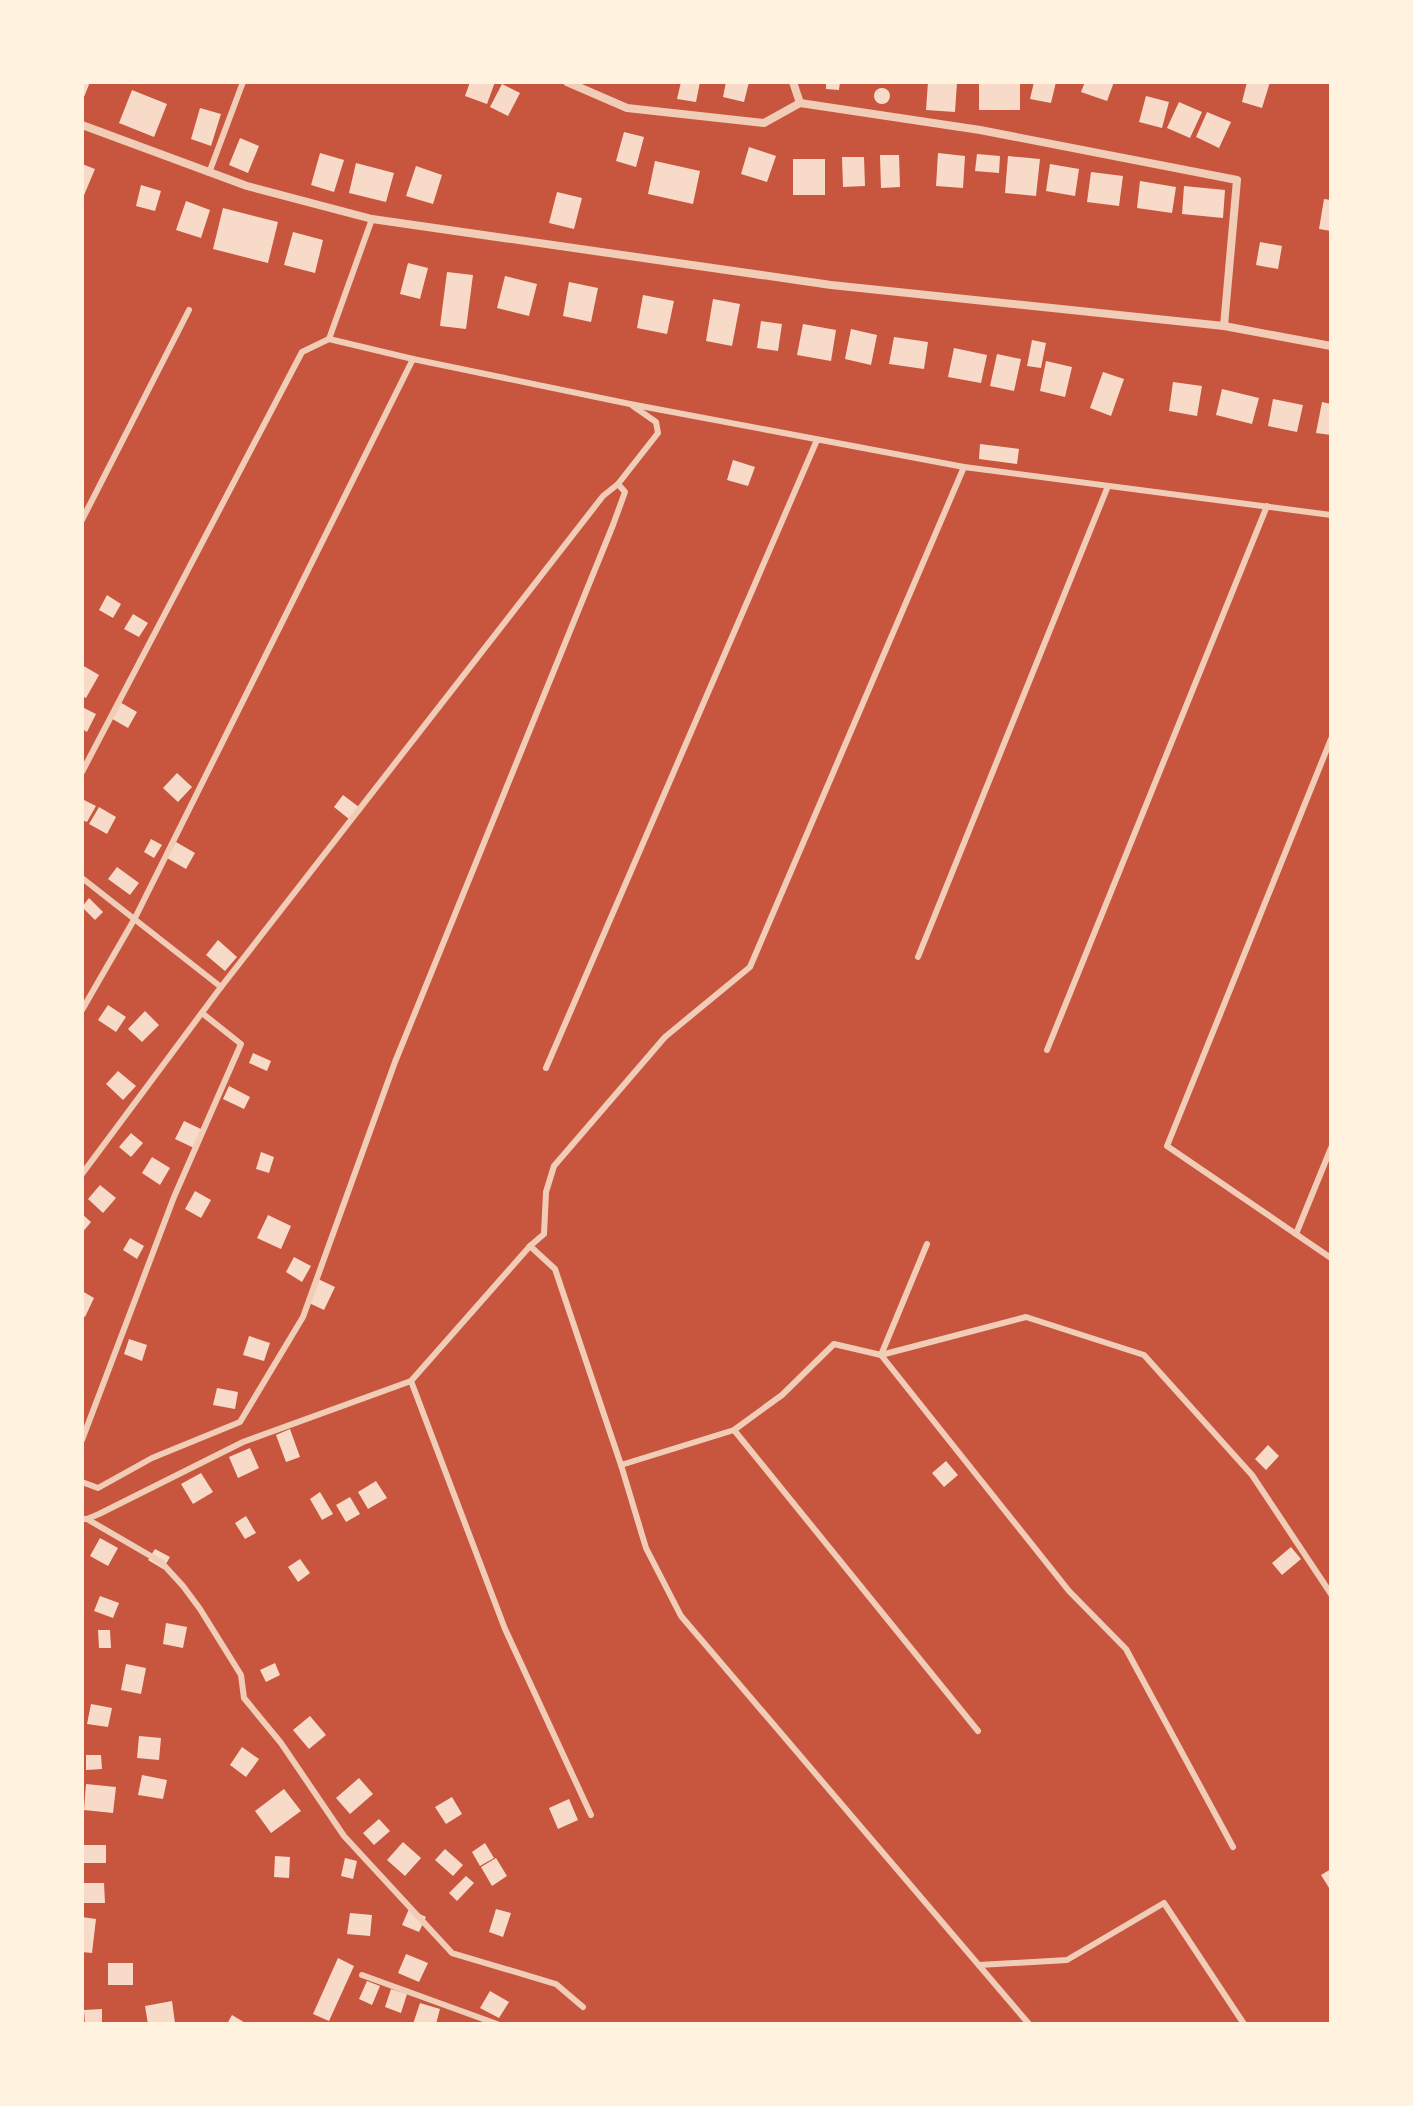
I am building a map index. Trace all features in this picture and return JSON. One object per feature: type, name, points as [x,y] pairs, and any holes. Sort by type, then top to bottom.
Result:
[{"type":"street","points":[[567,82],[627,108],[764,123],[800,103],[980,130],[1237,180],[1224,326]]},
{"type":"street","points":[[793,82],[800,103]]},
{"type":"street","points":[[82,125],[247,186],[372,219],[831,285],[1224,326],[1331,346]]},
{"type":"lane","points":[[209,173],[243,82]]},
{"type":"lane","points":[[329,339],[372,219]]},
{"type":"lane","points":[[82,520],[189,310]]},
{"type":"lane","points":[[82,772],[302,352],[329,339],[630,404],[964,467],[1331,515]]},
{"type":"lane","points":[[82,1010],[135,918],[413,359]]},
{"type":"lane","points":[[82,1174],[221,987],[603,496],[618,484],[658,433],[656,422],[630,404]]},
{"type":"lane","points":[[546,1068],[817,440]]},
{"type":"lane","points":[[85,1519],[243,1442],[411,1381],[544,1234],[546,1192],[554,1166],[665,1037],[750,967],[964,467]]},
{"type":"lane","points":[[82,1482],[98,1488],[152,1458],[240,1422],[303,1317],[395,1062],[613,525],[625,492],[618,484]]},
{"type":"lane","points":[[918,957],[1108,486]]},
{"type":"lane","points":[[1047,1050],[1267,506]]},
{"type":"lane","points":[[1331,739],[1167,1146],[1331,1258]]},
{"type":"lane","points":[[82,878],[221,987]]},
{"type":"lane","points":[[82,1440],[174,1197],[241,1044],[202,1013]]},
{"type":"lane","points":[[1296,1234],[1331,1148]]},
{"type":"lane","points":[[881,1355],[927,1244]]},
{"type":"lane","points":[[530,1246],[555,1269],[646,1548],[681,1616],[1029,2024]]},
{"type":"lane","points":[[621,1465],[734,1430],[782,1395],[834,1344],[881,1355],[1026,1317],[1144,1355],[1252,1475],[1331,1594]]},
{"type":"lane","points":[[881,1355],[1069,1591],[1126,1649],[1233,1847]]},
{"type":"lane","points":[[411,1381],[505,1629],[591,1815]]},
{"type":"lane","points":[[734,1430],[978,1731]]},
{"type":"lane","points":[[85,1519],[161,1562],[183,1586],[241,1675],[244,1698],[281,1743],[344,1836],[452,1953],[556,1984],[583,2007]]},
{"type":"lane","points":[[979,1965],[1067,1960],[1164,1903],[1244,2024]]},
{"type":"lane","points":[[362,1975],[497,2024]]},
{"type":"building","points":[[82,82],[90,82],[82,102]]},
{"type":"building","points":[[470,82],[495,82],[487,104],[465,96]]},
{"type":"building","points":[[681,82],[700,82],[696,102],[677,99]]},
{"type":"building","points":[[726,82],[749,82],[744,102],[723,97]]},
{"type":"building","points":[[826,82],[840,82],[839,90],[826,89]]},
{"type":"building","points":[[928,82],[957,82],[955,112],[926,110]]},
{"type":"building","points":[[979,82],[1020,82],[1020,110],[979,110]]},
{"type":"building","points":[[1034,82],[1056,82],[1051,103],[1030,99]]},
{"type":"building","points":[[1085,82],[1114,82],[1107,101],[1081,92]]},
{"type":"building","points":[[1247,82],[1270,82],[1262,108],[1242,102]]},
{"type":"building","points":[[502,84],[520,93],[508,116],[490,107]]},
{"type":"building","points":[[882,88],[888,90],[888,102],[882,104],[876,102],[874,96],[876,90]]},
{"type":"building","points":[[132,90],[167,104],[154,137],[119,123]]},
{"type":"building","points":[[1146,96],[1169,102],[1162,128],[1139,122]]},
{"type":"building","points":[[1179,102],[1202,112],[1190,138],[1167,128]]},
{"type":"building","points":[[200,108],[221,114],[211,146],[191,139]]},
{"type":"building","points":[[1207,112],[1231,122],[1219,148],[1196,137]]},
{"type":"building","points":[[624,132],[644,137],[636,167],[616,161]]},
{"type":"building","points":[[240,138],[259,146],[248,173],[229,165]]},
{"type":"building","points":[[749,147],[776,156],[767,182],[741,174]]},
{"type":"building","points":[[320,153],[344,160],[334,192],[311,185]]},
{"type":"building","points":[[938,153],[965,156],[963,188],[936,186]]},
{"type":"building","points":[[977,154],[1000,156],[999,173],[975,171]]},
{"type":"building","points":[[880,155],[899,155],[900,187],[881,188]]},
{"type":"building","points":[[1008,156],[1040,159],[1036,196],[1005,193]]},
{"type":"building","points":[[842,157],[864,157],[865,186],[843,187]]},
{"type":"building","points":[[793,159],[825,159],[825,195],[793,195]]},
{"type":"building","points":[[655,161],[700,171],[693,204],[648,194]]},
{"type":"building","points":[[356,163],[394,173],[386,202],[349,193]]},
{"type":"building","points":[[82,164],[95,169],[82,200]]},
{"type":"building","points":[[1050,164],[1079,169],[1075,196],[1046,191]]},
{"type":"building","points":[[416,166],[442,175],[433,204],[406,196]]},
{"type":"building","points":[[1091,172],[1123,176],[1119,206],[1087,202]]},
{"type":"building","points":[[1140,181],[1176,187],[1172,213],[1137,208]]},
{"type":"building","points":[[141,185],[161,191],[155,211],[136,206]]},
{"type":"building","points":[[1184,186],[1225,190],[1223,218],[1182,214]]},
{"type":"building","points":[[557,192],[582,198],[574,229],[549,223]]},
{"type":"building","points":[[1324,199],[1331,200],[1331,231],[1319,229]]},
{"type":"building","points":[[186,201],[210,210],[201,238],[176,230]]},
{"type":"building","points":[[223,208],[278,222],[268,263],[213,249]]},
{"type":"building","points":[[293,232],[323,240],[315,273],[284,265]]},
{"type":"building","points":[[1260,242],[1282,246],[1278,269],[1256,265]]},
{"type":"building","points":[[408,263],[428,268],[420,299],[400,294]]},
{"type":"building","points":[[447,272],[473,275],[466,329],[440,326]]},
{"type":"building","points":[[505,276],[537,284],[529,316],[497,308]]},
{"type":"building","points":[[569,282],[598,288],[591,322],[563,316]]},
{"type":"building","points":[[643,295],[674,301],[667,334],[637,328]]},
{"type":"building","points":[[713,299],[740,304],[732,346],[706,341]]},
{"type":"building","points":[[761,321],[782,324],[778,351],[757,348]]},
{"type":"building","points":[[803,324],[836,330],[831,361],[797,355]]},
{"type":"building","points":[[851,329],[877,335],[871,365],[845,359]]},
{"type":"building","points":[[894,337],[928,342],[924,369],[889,364]]},
{"type":"building","points":[[1032,340],[1046,343],[1041,368],[1027,366]]},
{"type":"building","points":[[954,348],[987,355],[981,383],[948,377]]},
{"type":"building","points":[[997,354],[1021,359],[1014,391],[990,386]]},
{"type":"building","points":[[1046,361],[1072,367],[1065,397],[1040,391]]},
{"type":"building","points":[[1103,372],[1124,379],[1111,416],[1090,408]]},
{"type":"building","points":[[1173,382],[1202,386],[1197,416],[1169,411]]},
{"type":"building","points":[[1222,389],[1259,398],[1252,424],[1216,415]]},
{"type":"building","points":[[1273,399],[1303,405],[1297,432],[1268,426]]},
{"type":"building","points":[[1322,402],[1331,404],[1331,435],[1316,433]]},
{"type":"building","points":[[980,444],[1019,449],[1017,464],[979,459]]},
{"type":"building","points":[[733,460],[755,467],[748,486],[727,480]]},
{"type":"building","points":[[107,595],[121,604],[113,618],[99,610]]},
{"type":"building","points":[[133,614],[148,623],[139,637],[124,629]]},
{"type":"building","points":[[82,665],[99,675],[86,698],[82,696]]},
{"type":"building","points":[[118,701],[137,712],[128,728],[109,717]]},
{"type":"building","points":[[82,707],[96,714],[87,732],[82,729]]},
{"type":"building","points":[[177,773],[192,787],[178,802],[163,788]]},
{"type":"building","points":[[343,795],[359,807],[349,819],[334,807]]},
{"type":"building","points":[[82,799],[96,806],[87,822],[82,820]]},
{"type":"building","points":[[99,807],[116,817],[107,834],[89,824]]},
{"type":"building","points":[[151,839],[162,845],[154,858],[144,852]]},
{"type":"building","points":[[176,842],[195,853],[186,869],[167,858]]},
{"type":"building","points":[[117,867],[139,883],[130,895],[108,879]]},
{"type":"building","points":[[89,898],[103,912],[95,920],[82,907]]},
{"type":"building","points":[[218,940],[237,957],[225,971],[206,955]]},
{"type":"building","points":[[108,1005],[126,1017],[116,1032],[98,1020]]},
{"type":"building","points":[[145,1011],[159,1025],[142,1042],[128,1029]]},
{"type":"building","points":[[253,1053],[271,1061],[267,1071],[249,1063]]},
{"type":"building","points":[[118,1071],[136,1086],[123,1100],[106,1084]]},
{"type":"building","points":[[229,1086],[250,1097],[244,1109],[223,1099]]},
{"type":"building","points":[[184,1121],[203,1130],[194,1148],[175,1139]]},
{"type":"building","points":[[131,1133],[143,1143],[131,1157],[119,1147]]},
{"type":"building","points":[[261,1152],[274,1157],[269,1173],[256,1169]]},
{"type":"building","points":[[152,1157],[170,1168],[160,1185],[142,1173]]},
{"type":"building","points":[[100,1185],[116,1198],[103,1213],[88,1199]]},
{"type":"building","points":[[195,1191],[211,1200],[201,1218],[185,1209]]},
{"type":"building","points":[[82,1214],[91,1222],[82,1233]]},
{"type":"building","points":[[268,1215],[291,1226],[281,1249],[257,1238]]},
{"type":"building","points":[[130,1238],[144,1246],[137,1259],[123,1250]]},
{"type":"building","points":[[294,1257],[311,1266],[302,1282],[286,1272]]},
{"type":"building","points":[[318,1279],[335,1287],[324,1310],[307,1302]]},
{"type":"building","points":[[82,1291],[94,1298],[85,1317],[82,1316]]},
{"type":"building","points":[[249,1336],[270,1343],[264,1361],[243,1355]]},
{"type":"building","points":[[129,1339],[147,1345],[142,1361],[124,1354]]},
{"type":"building","points":[[217,1388],[238,1392],[235,1409],[213,1405]]},
{"type":"building","points":[[290,1429],[300,1457],[286,1462],[276,1435]]},
{"type":"building","points":[[1268,1445],[1279,1456],[1266,1470],[1255,1459]]},
{"type":"building","points":[[250,1448],[259,1468],[238,1478],[229,1457]]},
{"type":"building","points":[[946,1461],[958,1475],[944,1487],[932,1473]]},
{"type":"building","points":[[201,1473],[213,1492],[193,1504],[181,1484]]},
{"type":"building","points":[[376,1481],[387,1498],[368,1509],[358,1492]]},
{"type":"building","points":[[320,1492],[333,1514],[322,1520],[310,1499]]},
{"type":"building","points":[[350,1497],[360,1514],[346,1522],[336,1505]]},
{"type":"building","points":[[246,1516],[256,1533],[245,1539],[235,1523]]},
{"type":"building","points":[[100,1538],[118,1548],[108,1566],[90,1556]]},
{"type":"building","points":[[1291,1547],[1301,1559],[1282,1575],[1272,1563]]},
{"type":"building","points":[[155,1549],[170,1557],[163,1569],[148,1560]]},
{"type":"building","points":[[300,1559],[310,1573],[298,1582],[288,1567]]},
{"type":"building","points":[[100,1596],[119,1603],[113,1618],[94,1611]]},
{"type":"building","points":[[166,1623],[187,1627],[183,1648],[163,1644]]},
{"type":"building","points":[[98,1630],[110,1630],[111,1648],[99,1648]]},
{"type":"building","points":[[275,1663],[280,1675],[266,1682],[260,1670]]},
{"type":"building","points":[[126,1664],[146,1668],[141,1694],[121,1690]]},
{"type":"building","points":[[91,1704],[112,1708],[108,1727],[87,1724]]},
{"type":"building","points":[[310,1716],[326,1735],[309,1749],[293,1730]]},
{"type":"building","points":[[139,1736],[161,1738],[159,1760],[137,1758]]},
{"type":"building","points":[[242,1747],[259,1759],[246,1777],[230,1765]]},
{"type":"building","points":[[86,1755],[101,1755],[102,1769],[86,1770]]},
{"type":"building","points":[[142,1775],[167,1780],[163,1799],[138,1795]]},
{"type":"building","points":[[359,1778],[373,1794],[350,1814],[336,1798]]},
{"type":"building","points":[[86,1784],[116,1787],[113,1813],[84,1810]]},
{"type":"building","points":[[284,1789],[301,1811],[271,1833],[255,1811]]},
{"type":"building","points":[[452,1797],[462,1814],[446,1824],[435,1807]]},
{"type":"building","points":[[569,1799],[578,1820],[558,1829],[549,1808]]},
{"type":"building","points":[[379,1819],[390,1831],[374,1845],[363,1833]]},
{"type":"building","points":[[403,1842],[421,1858],[405,1876],[387,1860]]},
{"type":"building","points":[[485,1843],[494,1858],[480,1866],[472,1852]]},
{"type":"building","points":[[82,1845],[106,1845],[106,1863],[82,1863]]},
{"type":"building","points":[[445,1849],[463,1865],[453,1876],[435,1860]]},
{"type":"building","points":[[275,1856],[290,1857],[289,1878],[274,1877]]},
{"type":"building","points":[[345,1858],[357,1861],[353,1879],[341,1876]]},
{"type":"building","points":[[496,1858],[507,1876],[492,1886],[481,1867]]},
{"type":"building","points":[[1331,1869],[1331,1891],[1321,1875]]},
{"type":"building","points":[[466,1876],[474,1883],[457,1901],[449,1893]]},
{"type":"building","points":[[83,1883],[104,1883],[105,1903],[83,1903]]},
{"type":"building","points":[[409,1909],[426,1917],[419,1932],[402,1925]]},
{"type":"building","points":[[496,1909],[511,1913],[503,1937],[489,1932]]},
{"type":"building","points":[[350,1913],[372,1915],[370,1936],[347,1934]]},
{"type":"building","points":[[82,1917],[96,1919],[92,1953],[82,1952]]},
{"type":"building","points":[[406,1954],[428,1963],[419,1982],[398,1973]]},
{"type":"building","points":[[338,1958],[354,1966],[329,2021],[313,2014]]},
{"type":"building","points":[[108,1963],[133,1963],[133,1985],[108,1985]]},
{"type":"building","points":[[367,1981],[380,1986],[372,2005],[359,1999]]},
{"type":"building","points":[[391,1989],[407,1994],[401,2013],[385,2007]]},
{"type":"building","points":[[490,1991],[509,2002],[499,2018],[480,2008]]},
{"type":"building","points":[[172,2001],[175,2023],[148,2024],[145,2006]]},
{"type":"building","points":[[420,2003],[440,2009],[436,2024],[413,2024]]},
{"type":"building","points":[[102,2009],[102,2024],[85,2024],[84,2010]]},
{"type":"building","points":[[232,2015],[247,2024],[227,2024]]}]
